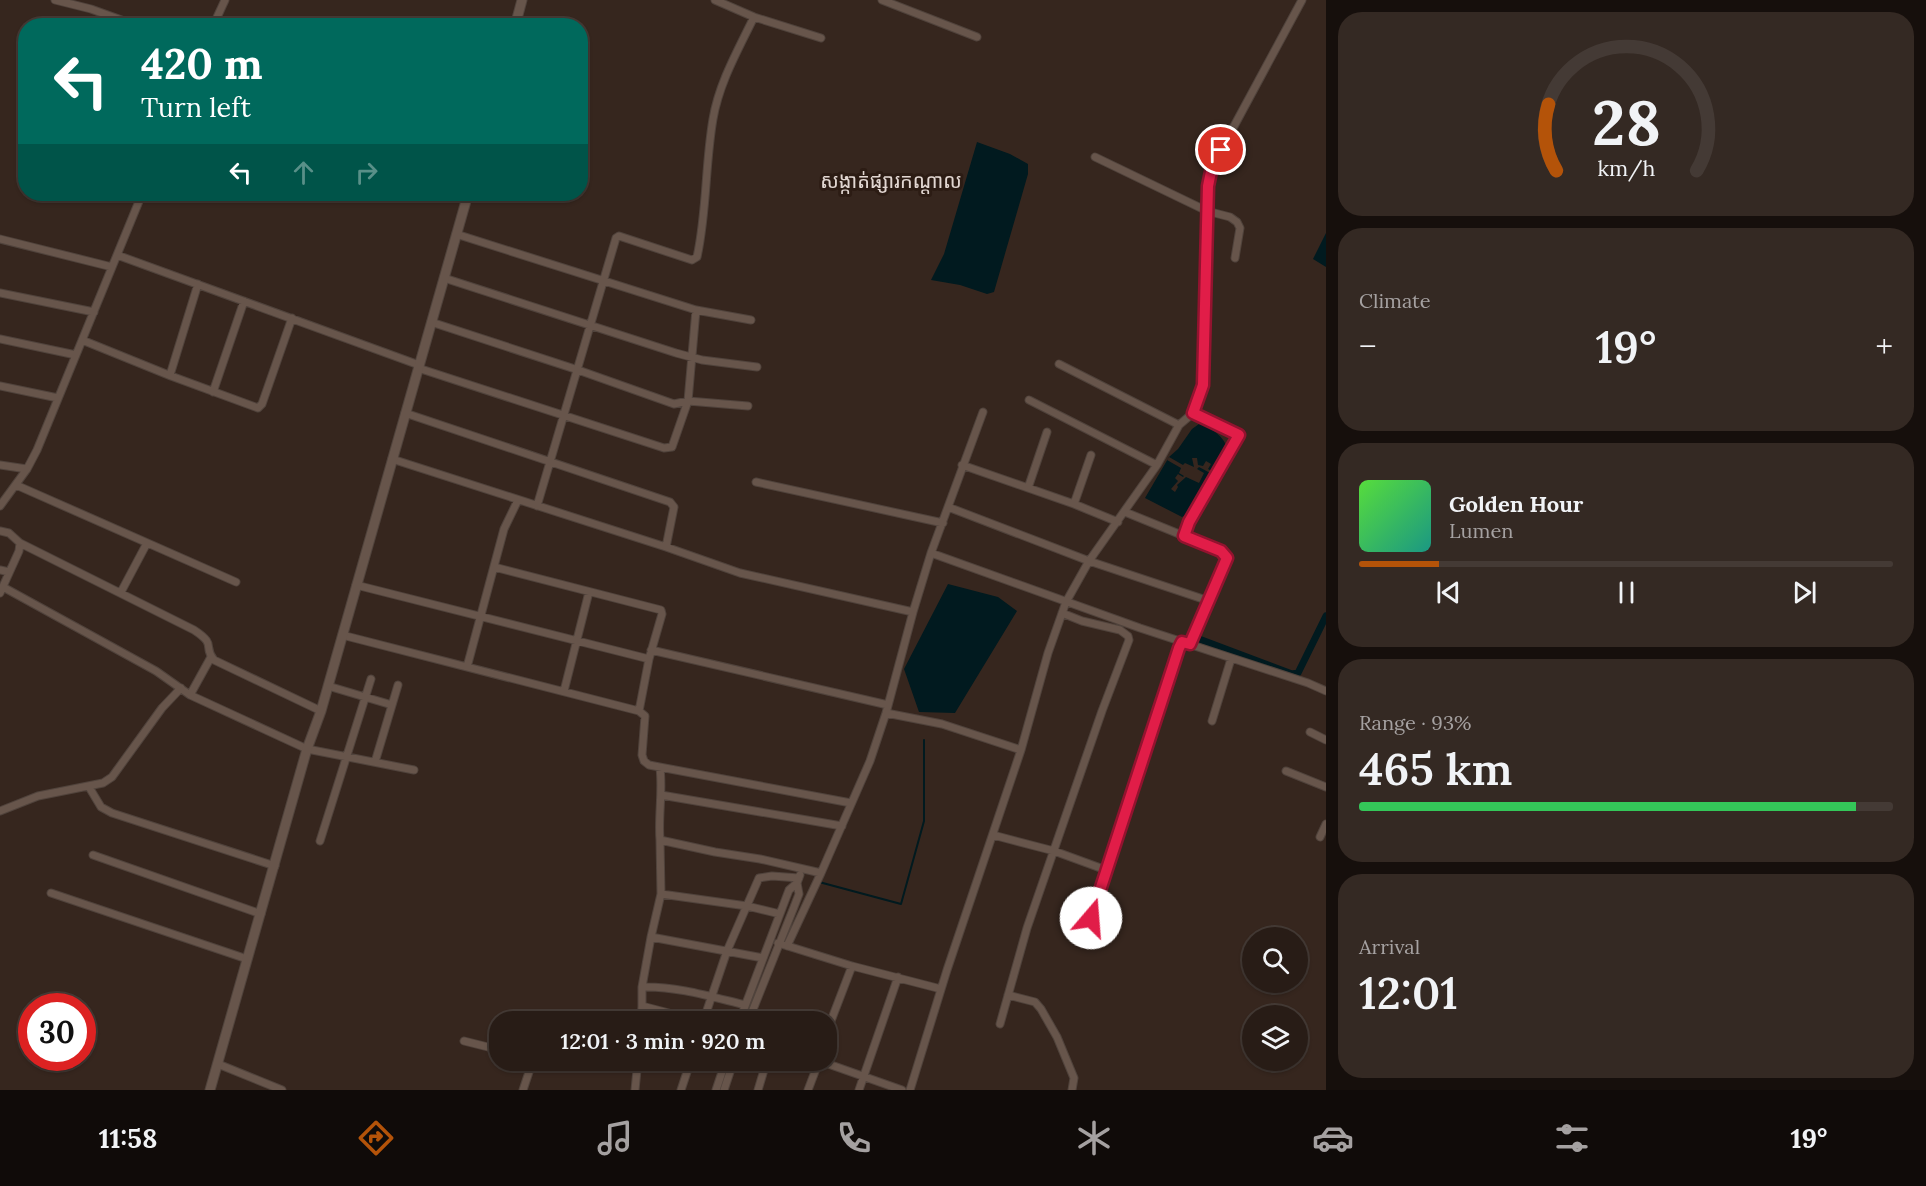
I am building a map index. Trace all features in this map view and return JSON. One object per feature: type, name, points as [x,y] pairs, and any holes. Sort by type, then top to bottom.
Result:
[{"type":"street","points":[[55,0],[116,18]]},
{"type":"street","points":[[217,18],[225,0]]},
{"type":"street","points":[[517,18],[522,0]]},
{"type":"street","points":[[715,0],[754,17],[821,38]]},
{"type":"street","points":[[882,0],[977,37]]},
{"type":"street","points":[[910,1090],[1066,602],[1089,561],[1125,512],[1179,425],[1193,413],[1203,385],[1208,186],[1212,167],[1302,0]]},
{"type":"street","points":[[537,506],[616,238],[619,236],[692,260],[698,257],[713,120],[728,71],[754,17]]},
{"type":"street","points":[[1095,157],[1207,211],[1230,217],[1237,222],[1240,228],[1235,258]]},
{"type":"street","points":[[2,502],[27,469],[139,201]]},
{"type":"street","points":[[210,1090],[308,748],[321,711],[464,201]]},
{"type":"street","points":[[456,234],[696,310],[751,320]]},
{"type":"street","points":[[0,239],[112,267]]},
{"type":"street","points":[[117,255],[419,366],[664,448],[672,447],[688,401],[696,310]]},
{"type":"street","points":[[444,278],[692,357],[757,367]]},
{"type":"street","points":[[170,375],[198,285]]},
{"type":"street","points":[[0,293],[94,312]]},
{"type":"street","points":[[213,392],[243,301]]},
{"type":"street","points":[[82,340],[258,408],[262,404],[292,318]]},
{"type":"street","points":[[431,322],[674,404],[688,401],[748,406]]},
{"type":"street","points":[[0,339],[76,355]]},
{"type":"street","points":[[1059,364],[1179,425]]},
{"type":"street","points":[[0,386],[58,398]]},
{"type":"street","points":[[1029,400],[1156,465]]},
{"type":"street","points":[[787,946],[822,873],[870,761],[931,553],[983,412]]},
{"type":"street","points":[[405,413],[551,460],[670,502],[674,507],[666,547]]},
{"type":"street","points":[[1184,536],[1189,522],[1239,435],[1193,413]]},
{"type":"street","points":[[1028,488],[1047,432]]},
{"type":"street","points":[[1074,504],[1091,455]]},
{"type":"street","points":[[392,459],[740,573],[913,612]]},
{"type":"street","points":[[0,465],[27,469]]},
{"type":"street","points":[[962,465],[1074,504],[1118,522]]},
{"type":"street","points":[[756,482],[943,523]]},
{"type":"street","points":[[16,485],[236,582]]},
{"type":"street","points":[[468,667],[504,529],[518,500]]},
{"type":"street","points":[[948,507],[1089,561],[1209,601]]},
{"type":"street","points":[[1125,512],[1221,551],[1227,558],[1190,644]]},
{"type":"street","points":[[0,531],[9,533],[20,543],[121,592],[207,638],[210,643],[211,657],[190,695]]},
{"type":"street","points":[[20,543],[19,551],[2,590],[156,671],[190,695],[308,748],[414,770]]},
{"type":"street","points":[[121,592],[147,543]]},
{"type":"street","points":[[931,553],[1326,691]]},
{"type":"street","points":[[494,567],[661,610],[662,614],[651,650],[639,711]]},
{"type":"street","points":[[0,570],[9,572]]},
{"type":"street","points":[[356,585],[649,659]]},
{"type":"street","points":[[564,692],[589,592]]},
{"type":"street","points":[[1000,1024],[1027,928],[1129,640],[1128,636],[1120,630],[1082,621],[1062,613]]},
{"type":"street","points":[[342,634],[639,711],[645,716],[642,744],[644,761],[649,765],[851,802]]},
{"type":"street","points":[[1091,918],[1182,642]]},
{"type":"street","points":[[651,650],[942,723],[1020,750]]},
{"type":"street","points":[[211,657],[321,711]]},
{"type":"street","points":[[1212,721],[1231,658]]},
{"type":"street","points":[[320,841],[371,679]]},
{"type":"street","points":[[375,762],[398,685]]},
{"type":"street","points":[[328,686],[392,705]]},
{"type":"street","points":[[0,811],[38,796],[89,787],[103,783],[112,777],[162,708],[181,688]]},
{"type":"street","points":[[1310,732],[1326,740]]},
{"type":"street","points":[[642,1011],[642,987],[661,894],[658,825],[661,795],[660,768]]},
{"type":"street","points":[[1286,771],[1326,787]]},
{"type":"street","points":[[89,787],[102,807],[112,813],[275,866]]},
{"type":"street","points":[[661,795],[842,826]]},
{"type":"street","points":[[1320,837],[1326,824]]},
{"type":"street","points":[[993,835],[1054,850],[1106,870]]},
{"type":"street","points":[[660,840],[715,852],[760,858],[822,873]]},
{"type":"street","points":[[93,855],[261,914]]},
{"type":"street","points":[[752,1011],[799,894],[798,880],[801,869]]},
{"type":"street","points":[[707,1011],[727,951],[759,878],[772,876],[798,880]]},
{"type":"street","points":[[743,1011],[789,890],[798,880]]},
{"type":"street","points":[[51,893],[247,959]]},
{"type":"street","points":[[661,894],[747,906],[780,914]]},
{"type":"street","points":[[651,937],[763,958]]},
{"type":"street","points":[[778,943],[852,966],[941,989]]},
{"type":"street","points":[[835,1011],[852,966]]},
{"type":"street","points":[[859,1090],[897,978]]},
{"type":"street","points":[[642,987],[656,986],[712,996],[745,1005]]},
{"type":"street","points":[[1008,995],[1035,1002],[1041,1009],[1057,1037],[1071,1070],[1074,1078],[1072,1090]]},
{"type":"street","points":[[642,1006],[661,1011]]},
{"type":"street","points":[[464,1041],[489,1047]]},
{"type":"street","points":[[218,1064],[282,1090]]},
{"type":"street","points":[[837,1068],[902,1090]]},
{"type":"street","points":[[523,1090],[529,1071]]},
{"type":"street","points":[[636,1090],[637,1071]]},
{"type":"street","points":[[681,1090],[687,1071]]},
{"type":"street","points":[[716,1090],[722,1071]]},
{"type":"street","points":[[724,1090],[730,1071]]},
{"type":"street","points":[[758,1090],[764,1071]]},
{"type":"street","points":[[808,1090],[815,1071]]},
{"type":"water","points":[[977,142],[1010,154],[1028,164],[1028,174],[994,292],[987,294],[960,285],[931,280],[944,254]]},
{"type":"water","points":[[1326,233],[1326,267],[1313,259]]},
{"type":"water","points":[[1199,424],[1215,432],[1226,446],[1218,464],[1186,515],[1182,517],[1145,498],[1169,457],[1178,449],[1192,429]]},
{"type":"water","points":[[948,584],[998,597],[1017,611],[955,713],[919,712],[904,669]]},
{"type":"pier","points":[[1169,457],[1183,465],[1185,463],[1194,467],[1192,458],[1197,458],[1198,465],[1203,466],[1206,461],[1211,464],[1208,469],[1213,472],[1212,474],[1199,467],[1197,469],[1204,473],[1199,483],[1186,477],[1177,485],[1175,492],[1171,489],[1178,481],[1175,478],[1178,474],[1184,476],[1179,473],[1181,468],[1167,460]]},
{"type":"waterway","points":[[1199,639],[1292,674],[1298,673],[1326,616]]},
{"type":"waterway","points":[[819,882],[901,904],[924,821],[924,740]]},
{"type":"district","name":"សង្កាត់ផ្សារកណ្ដាល","points":[[891,181]]},
{"type":"route","points":[[1091,918],[1179,648],[1182,642],[1190,644],[1227,558],[1221,551],[1184,536],[1189,522],[1239,435],[1193,413],[1203,385],[1208,186],[1212,167],[1221,150]]}]
